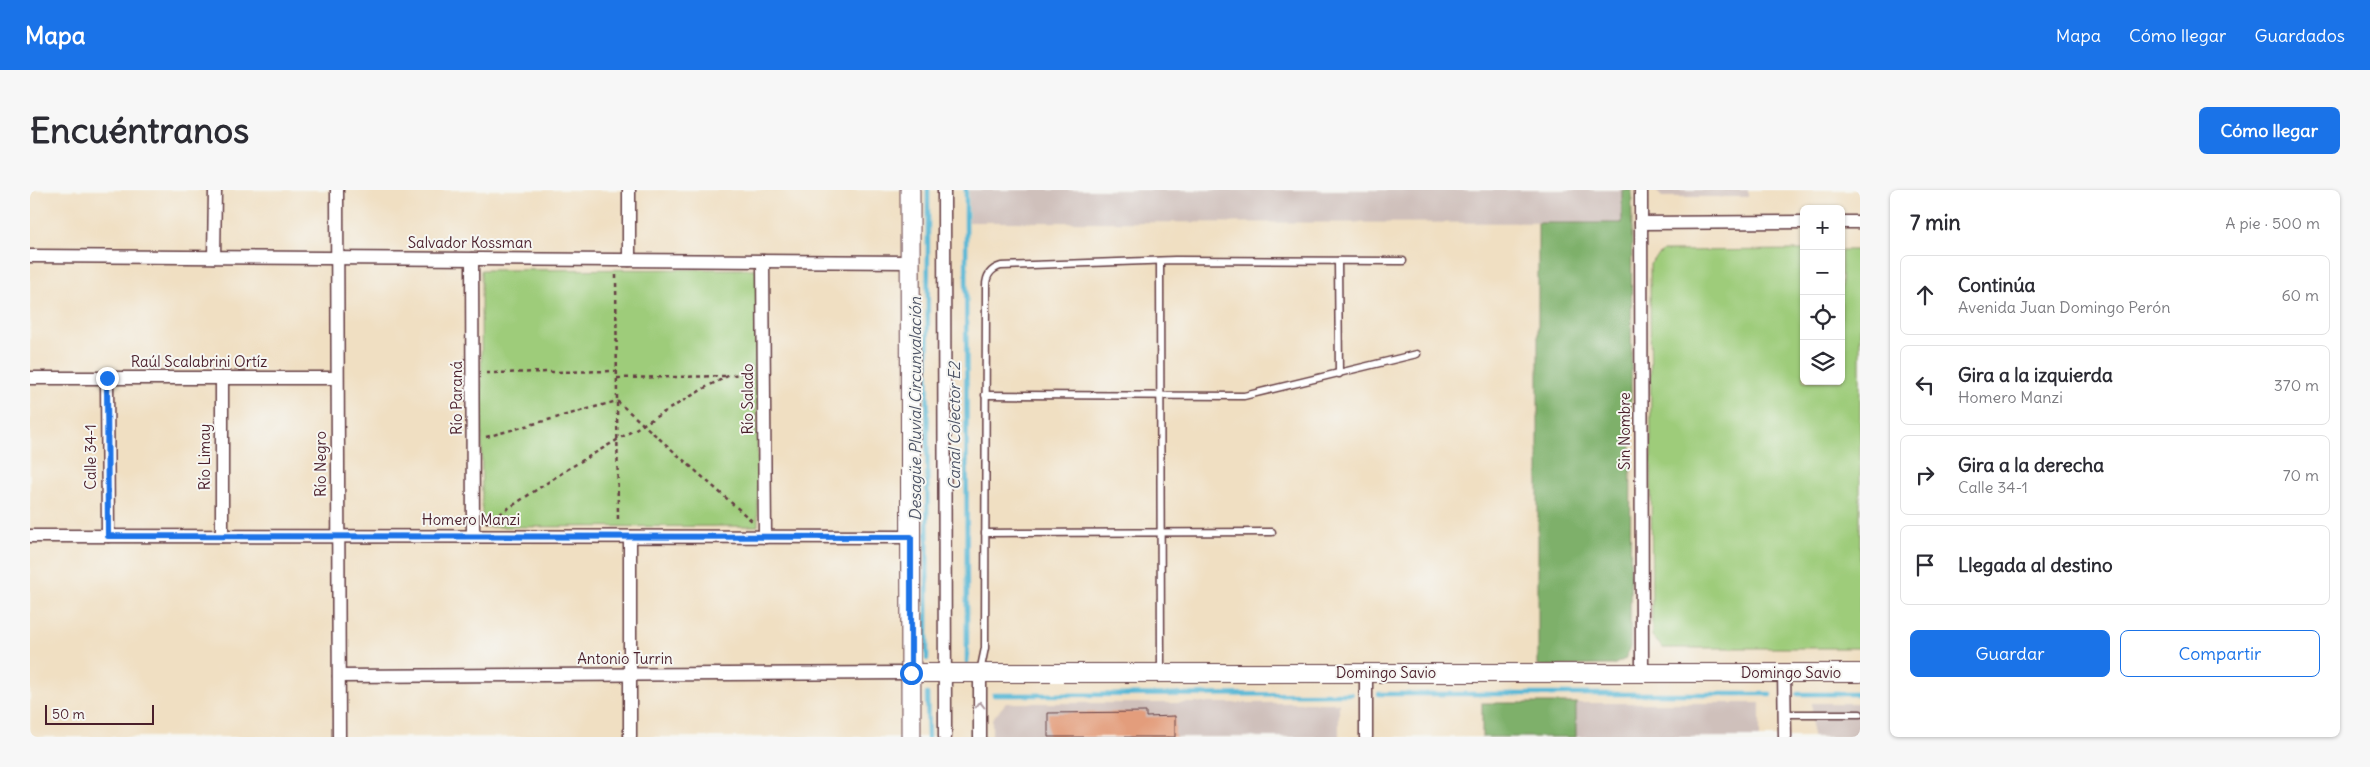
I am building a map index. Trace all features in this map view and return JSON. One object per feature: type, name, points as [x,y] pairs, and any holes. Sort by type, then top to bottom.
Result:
[{"type":"main road","points":[[910,190],[912,737]]},
{"type":"street","points":[[214,257],[215,190]]},
{"type":"street","name":"Río Negro","points":[[337,190],[339,737]]},
{"type":"street","points":[[629,190],[629,260]]},
{"type":"street","points":[[944,190],[945,737]]},
{"type":"street","name":"Sin Nombre","points":[[1641,190],[1642,673]]},
{"type":"street","points":[[1641,223],[1800,222]]},
{"type":"street","points":[[1845,222],[1860,222]]},
{"type":"street","name":"Salvador Kossman","points":[[30,256],[910,262]]},
{"type":"street","name":"Río Paraná","points":[[472,259],[473,537]]},
{"type":"street","name":"Río Salado","points":[[763,261],[764,537]]},
{"type":"street","name":"Raúl Scalabrini Ortíz","points":[[30,378],[337,378]]},
{"type":"street","name":"Calle 34-1","points":[[107,378],[108,536]]},
{"type":"street","name":"Río Limay","points":[[222,378],[222,536]]},
{"type":"street","name":"Homero Manzi","points":[[30,536],[911,537]]},
{"type":"street","points":[[630,537],[630,737]]},
{"type":"street","name":"Domingo Savio","points":[[911,673],[1860,672]]},
{"type":"street","name":"Antonio Turrin","points":[[339,676],[911,673]]},
{"type":"street","points":[[980,673],[980,737]]},
{"type":"street","points":[[1366,673],[1366,737]]},
{"type":"street","points":[[1784,673],[1785,737]]},
{"type":"lane","points":[[1160,261],[1160,673]]},
{"type":"lane","points":[[980,673],[985,648],[986,286],[987,277],[992,270],[1001,266],[1160,261],[1403,261]]},
{"type":"lane","points":[[1338,261],[1339,374]]},
{"type":"lane","points":[[985,395],[1252,395],[1417,354]]},
{"type":"lane","points":[[985,532],[1272,532]]},
{"type":"lane","points":[[1785,714],[1860,714]]},
{"type":"path","points":[[607,275],[616,275],[618,522],[627,522]]},
{"type":"path","points":[[486,382],[486,373],[617,371]]},
{"type":"path","points":[[617,378],[728,376],[753,372]]},
{"type":"path","points":[[486,523],[617,440],[728,376]]},
{"type":"path","points":[[617,401],[753,522]]},
{"type":"path","points":[[486,437],[617,401]]},
{"type":"path","points":[[486,428],[486,446]]},
{"type":"path","points":[[486,513],[486,523]]},
{"type":"path","points":[[753,513],[753,522]]},
{"type":"path","points":[[744,522],[753,522]]},
{"type":"path","points":[[486,523],[496,523]]},
{"type":"shaded area","points":[[969,190],[1622,190],[1622,223],[969,222]]},
{"type":"shaded area","points":[[1655,190],[1748,190],[1748,197],[1662,197]]},
{"type":"shaded area","points":[[1006,703],[1339,703],[1339,737],[992,737],[992,719]]},
{"type":"shaded area","points":[[1576,703],[1760,703],[1760,737],[1576,737]]},
{"type":"shaded area","points":[[1812,703],[1860,703],[1860,737],[1812,737]]},
{"type":"green space","points":[[1622,190],[1632,190],[1630,647],[1625,659],[1613,665],[1538,666],[1538,223],[1622,223]]},
{"type":"green space","points":[[1800,250],[1800,385],[1845,385],[1845,250],[1860,250],[1860,648],[1663,648],[1652,636],[1650,264],[1663,251]]},
{"type":"green space","points":[[757,269],[758,526],[482,527],[481,270]]},
{"type":"green space","points":[[1482,703],[1576,703],[1576,737],[1482,737]]},
{"type":"building","points":[[1146,712],[1146,717],[1175,716],[1175,737],[1048,737],[1048,713]]},
{"type":"waterway","name":"Desagüe Pluvial Circunvalación","points":[[927,659],[928,190]]},
{"type":"waterway","name":"Canal Colector E2","points":[[966,190],[967,662]]},
{"type":"waterway","name":"Desagüe Pluvial Circunvalación","points":[[927,694],[928,737]]},
{"type":"waterway","points":[[994,695],[1351,694]]},
{"type":"waterway","points":[[1379,694],[1770,694]]},
{"type":"waterway","points":[[1798,694],[1860,694]]},
{"type":"route","points":[[107,378],[108,536],[911,537],[911,673]]}]
